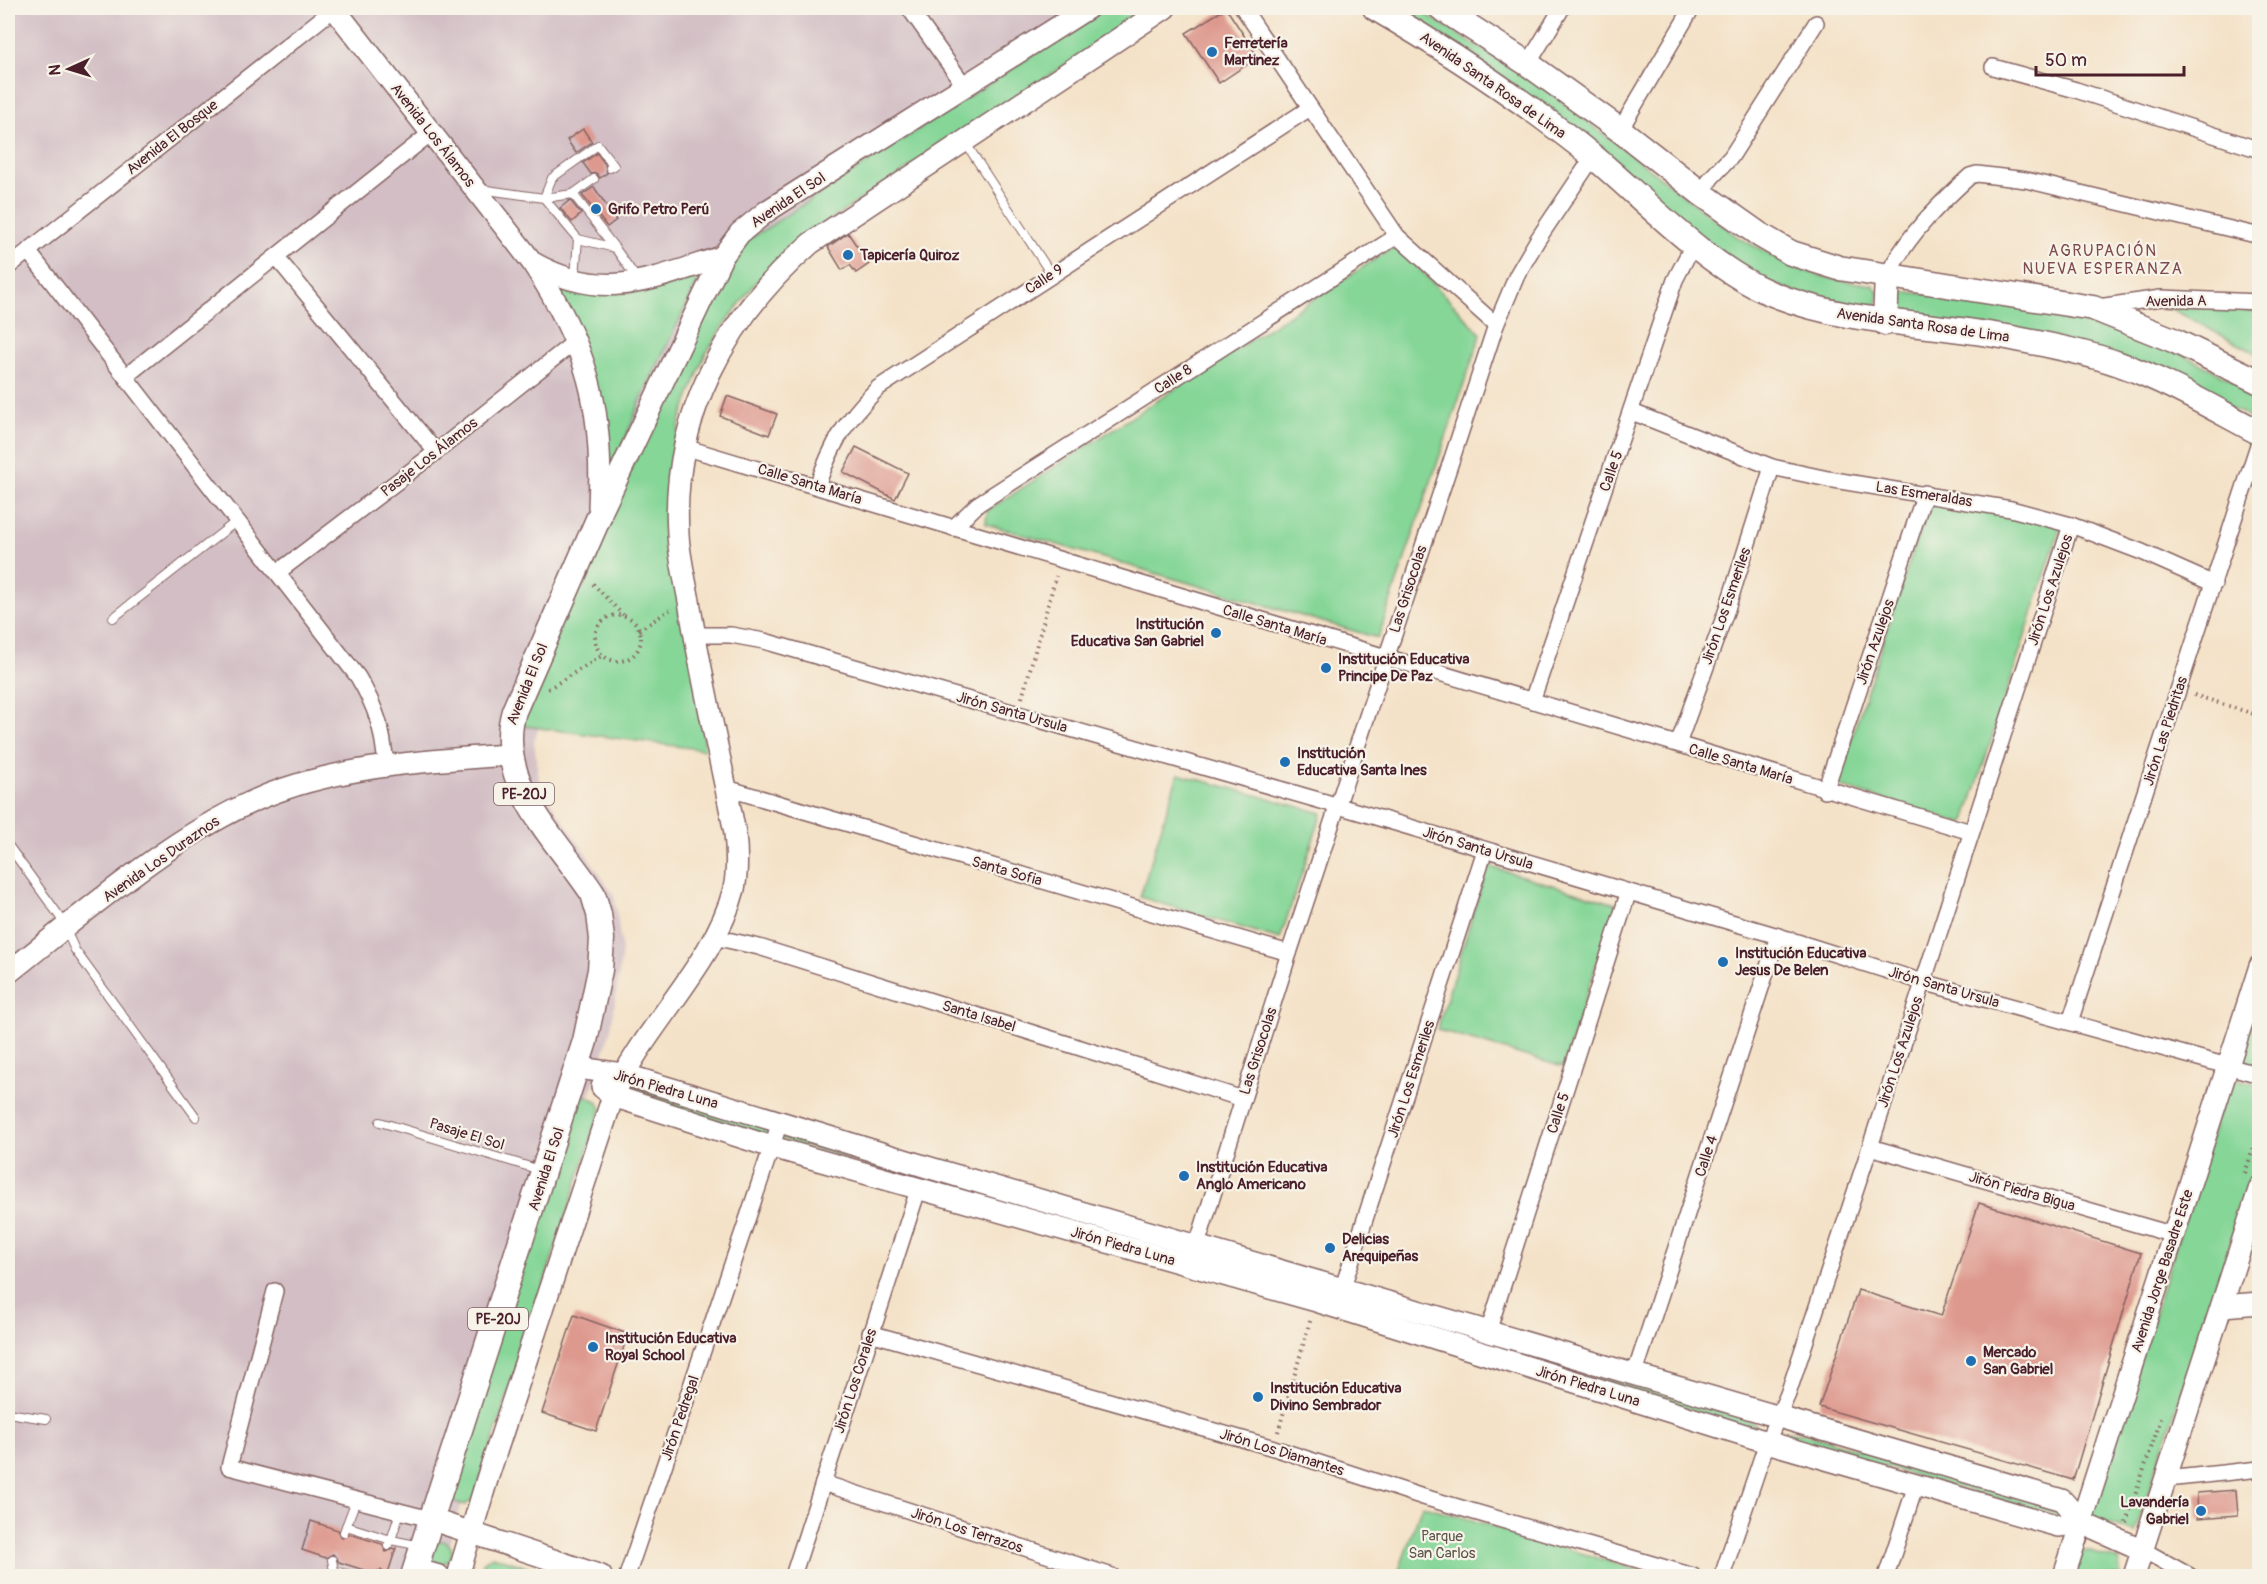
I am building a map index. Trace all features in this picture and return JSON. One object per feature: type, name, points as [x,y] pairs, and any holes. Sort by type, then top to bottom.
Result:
[{"type":"main road","name":"Avenida Los Álamos","points":[[335,8],[532,262],[560,305],[577,340],[596,411],[600,485],[599,517]]},
{"type":"main road","name":"Avenida El Sol","points":[[414,1573],[578,1068],[600,970],[602,939],[599,914],[593,894],[519,788],[509,755],[509,728],[514,711],[599,517],[722,256],[740,233],[767,211],[1088,8]]},
{"type":"main road","points":[[623,1074],[714,937],[734,887],[738,860],[726,788],[694,635],[678,534],[679,489],[684,447],[693,412],[711,368],[730,332],[779,270],[811,243],[1165,8]]},
{"type":"main road","name":"Avenida Santa Rosa de Lima","points":[[1375,8],[1477,71],[1593,157],[1694,243],[1731,271],[1769,293],[1834,313],[1885,323],[2009,337],[2120,364],[2175,389],[2259,433]]},
{"type":"main road","points":[[1440,8],[1528,64],[1620,130],[1702,194],[1760,235],[1791,253],[1839,268],[2093,308],[2174,340],[2259,382]]},
{"type":"main road","name":"Avenida Los Álamos","points":[[532,262],[575,282],[599,285],[639,282],[722,256]]},
{"type":"main road","points":[[1885,323],[1887,276]]},
{"type":"main road","name":"Avenida Los Duraznos","points":[[8,973],[159,857],[197,832],[252,801],[321,779],[386,766],[437,759],[509,755]]},
{"type":"main road","name":"Avenida Jorge Basadre Este","points":[[2064,1576],[2259,966]]},
{"type":"main road","name":"Jirón Piedra Luna","points":[[578,1068],[623,1074],[1197,1245],[1340,1298],[1767,1443],[2058,1527],[2082,1523]]},
{"type":"main road","name":"Jirón Piedra Luna","points":[[578,1068],[613,1096],[772,1147],[1316,1301],[1340,1298],[1488,1332],[2062,1500],[2082,1523],[2142,1550]]},
{"type":"main road","name":"PE-20J","points":[[458,1576],[613,1096],[623,1074]]},
{"type":"main road","points":[[2134,1576],[2259,1187]]},
{"type":"main road","points":[[2222,1306],[2259,1304]]},
{"type":"main road","points":[[430,1520],[601,1576]]},
{"type":"main road","points":[[414,1573],[439,1576]]},
{"type":"street","name":"Avenida El Bosque","points":[[8,267],[335,8]]},
{"type":"street","points":[[909,8],[964,86]]},
{"type":"street","points":[[1243,8],[1396,236],[1496,325]]},
{"type":"street","points":[[1528,64],[1562,8]]},
{"type":"street","points":[[1620,130],[1692,8]]},
{"type":"street","points":[[1702,194],[1711,178],[1731,157],[1816,23]]},
{"type":"street","points":[[1993,66],[2076,90],[2259,150]]},
{"type":"street","name":"Calle 9","points":[[818,486],[831,447],[850,417],[878,388],[1310,108]]},
{"type":"street","points":[[126,376],[277,258],[431,133]]},
{"type":"street","name":"Las Grisocolas","points":[[1197,1245],[1289,953],[1496,325],[1517,275],[1538,239],[1593,157]]},
{"type":"street","points":[[1887,276],[1901,248],[1938,205],[1970,176],[1977,174],[2026,180],[2259,236]]},
{"type":"street","name":"Calle 8","points":[[953,528],[978,504],[1396,236]]},
{"type":"street","name":"Calle 5","points":[[1532,701],[1676,280],[1694,243]]},
{"type":"street","points":[[28,251],[338,647],[372,699],[382,726],[386,766]]},
{"type":"street","points":[[277,258],[436,452]]},
{"type":"street","name":"Avenida A","points":[[2093,308],[2161,298],[2259,303]]},
{"type":"street","name":"Pasaje Los Álamos","points":[[279,572],[577,340]]},
{"type":"street","name":"Las Esmeraldas","points":[[1632,412],[1772,467],[1828,479],[1925,493],[2011,509],[2070,525],[2142,552],[2214,584]]},
{"type":"street","name":"Jirón Las Piedritas","points":[[2070,1022],[2214,584],[2259,439]]},
{"type":"street","name":"Calle Santa María","points":[[684,447],[1678,744],[1825,791],[1971,832]]},
{"type":"street","name":"Jirón Los Esmeriles","points":[[1678,744],[1727,609],[1772,467]]},
{"type":"street","name":"Jirón Azulejos","points":[[1825,791],[1925,493]]},
{"type":"street","name":"Jirón Los Azulejos","points":[[1722,1576],[1767,1443],[1779,1418],[1870,1147],[2070,525]]},
{"type":"street","name":"Jirón Santa Ursula","points":[[694,635],[731,635],[764,640],[1339,806],[1628,894],[1778,936],[1923,982],[2259,1075]]},
{"type":"street","name":"Santa Sofia","points":[[726,788],[1289,953]]},
{"type":"street","name":"Jirón Los Esmeriles","points":[[1340,1298],[1485,850]]},
{"type":"street","name":"Calle 5","points":[[1488,1332],[1628,894]]},
{"type":"street","name":"Calle 4","points":[[1634,1376],[1778,936]]},
{"type":"street","name":"Santa Isabel","points":[[714,937],[759,947],[1243,1099]]},
{"type":"street","name":"Jirón Pedregal","points":[[627,1576],[780,1122]]},
{"type":"street","name":"Jirón Piedra Bigua","points":[[1870,1147],[2174,1235]]},
{"type":"street","name":"Jirón Los Corales","points":[[793,1576],[919,1187]]},
{"type":"street","points":[[275,1291],[229,1467],[430,1520]]},
{"type":"street","name":"Jirón Los Diamantes","points":[[870,1333],[1274,1448],[1420,1496],[1693,1576]]},
{"type":"street","points":[[2167,1479],[2259,1469]]},
{"type":"street","name":"Jirón Los Terrazos","points":[[823,1483],[1112,1576]]},
{"type":"street","points":[[1886,1576],[1916,1485]]},
{"type":"street","points":[[2142,1550],[2190,1576]]},
{"type":"lane","points":[[964,140],[1051,274]]},
{"type":"lane","points":[[544,198],[552,178],[598,145],[614,166],[610,168]]},
{"type":"lane","points":[[474,188],[544,198],[573,194],[594,180]]},
{"type":"lane","points":[[573,194],[639,282]]},
{"type":"lane","points":[[544,198],[578,238],[615,249]]},
{"type":"lane","points":[[575,282],[578,238]]},
{"type":"lane","points":[[113,618],[238,520]]},
{"type":"lane","points":[[8,845],[66,927],[75,950],[196,1117]]},
{"type":"lane","name":"Pasaje El Sol","points":[[380,1122],[545,1172]]},
{"type":"lane","points":[[8,1413],[46,1419]]},
{"type":"lane","points":[[356,1500],[345,1529],[389,1543],[422,1546]]},
{"type":"lane","points":[[389,1543],[400,1512]]},
{"type":"lane","points":[[332,1560],[334,1571],[354,1576]]},
{"type":"path","points":[[1018,714],[1061,561]]},
{"type":"path","points":[[577,567],[623,616]]},
{"type":"path","points":[[639,630],[688,599]]},
{"type":"path","points":[[623,616],[630,618],[639,630],[640,645],[631,657],[617,661],[603,655],[596,642],[598,627],[609,617],[623,616]]},
{"type":"path","points":[[544,692],[603,655]]},
{"type":"path","points":[[2179,691],[2259,716]]},
{"type":"path","points":[[1274,1448],[1316,1301]]},
{"type":"shaded area","points":[[8,8],[1125,8],[813,214],[715,321],[569,630],[534,741],[540,786],[614,895],[622,951],[611,1029],[439,1576],[8,1576]]},
{"type":"green space","points":[[1105,8],[1152,8],[801,239],[757,281],[705,355],[680,421],[670,477],[705,750],[525,726],[518,715],[651,424],[726,271],[747,241]]},
{"type":"green space","points":[[1387,8],[1416,8],[1540,85],[1739,238],[1799,269],[1832,279],[1873,285],[1879,293],[1876,308],[1815,299],[1758,278]]},
{"type":"green space","points":[[1397,245],[1481,334],[1378,638],[986,524],[987,511]]},
{"type":"green space","points":[[696,275],[698,281],[642,397],[614,466],[608,471],[558,287],[623,293],[672,285]]},
{"type":"green space","points":[[1899,291],[2037,309],[2092,321],[2136,334],[2190,358],[2259,395],[2259,423],[2227,406],[1894,311],[1894,299]]},
{"type":"green space","points":[[2166,306],[2259,311],[2259,355]]},
{"type":"green space","points":[[1931,497],[2061,525],[1964,824],[1836,785]]},
{"type":"green space","points":[[1178,774],[1322,813],[1280,939],[1140,897]]},
{"type":"green space","points":[[1488,866],[1616,904],[1563,1067],[1437,1030]]},
{"type":"green space","points":[[2259,993],[2259,1065],[2238,1059]]},
{"type":"green space","points":[[2230,1078],[2259,1084],[2259,1156],[2135,1533],[2089,1517]]},
{"type":"green space","points":[[633,1084],[1751,1421],[1756,1425],[1753,1428],[629,1094]]},
{"type":"green space","points":[[584,1095],[597,1101],[601,1109],[474,1498],[465,1505],[452,1501],[446,1493],[574,1100]]},
{"type":"green space","points":[[1788,1432],[1803,1433],[2058,1510],[2062,1517],[1786,1439],[1782,1435]]},
{"type":"green space","name":"Parque San Carlos","points":[[1422,1505],[1657,1576],[1397,1576]]},
{"type":"green space","points":[[441,1541],[449,1544],[452,1552],[449,1560],[441,1563],[433,1560],[430,1552],[433,1544]]},
{"type":"green space","points":[[2087,1551],[2119,1561],[2120,1576],[2070,1576],[2078,1553]]},
{"type":"green space","points":[[492,1556],[555,1576],[481,1576],[483,1563]]},
{"type":"building","points":[[1226,8],[1258,57],[1219,83],[1186,33]]},
{"type":"building","points":[[583,129],[592,142],[576,153],[567,140]]},
{"type":"building","points":[[597,153],[605,164],[607,173],[600,178],[596,173],[591,174],[583,163]]},
{"type":"building","points":[[594,187],[616,220],[607,227],[582,195]]},
{"type":"building","points":[[570,200],[581,214],[572,222],[560,208]]},
{"type":"building","name":"Tapicería Quiroz","points":[[848,233],[869,264],[856,273],[850,265],[842,270],[828,247]]},
{"type":"building","points":[[727,396],[777,414],[769,435],[720,416]]},
{"type":"building","points":[[856,447],[908,473],[895,499],[843,472]]},
{"type":"building","name":"Mercado San Gabriel","points":[[1979,1203],[2141,1253],[2073,1480],[1819,1407],[1858,1290],[1941,1316]]},
{"type":"building","points":[[574,1315],[628,1334],[596,1431],[542,1413]]},
{"type":"building","points":[[2236,1490],[2238,1515],[2198,1518],[2197,1493]]},
{"type":"building","points":[[311,1521],[338,1530],[342,1538],[350,1534],[382,1544],[386,1552],[396,1548],[387,1576],[381,1570],[373,1573],[339,1562],[333,1554],[326,1558],[302,1550]]},
{"type":"place","name":"Ferretería Martinez","points":[[1212,52]]},
{"type":"place","name":"Grifo Petro Perú","points":[[596,209]]},
{"type":"place","name":"Tapicería Quiroz","points":[[848,255]]},
{"type":"place","name":"Institución Educativa San Gabriel","points":[[1216,633]]},
{"type":"place","name":"Institución Educativa Principe De Paz","points":[[1326,668]]},
{"type":"place","name":"Institución Educativa Santa Ines","points":[[1285,762]]},
{"type":"place","name":"Institución Educativa Jesus De Belen","points":[[1723,962]]},
{"type":"place","name":"Institución Educativa Anglo Americano","points":[[1184,1176]]},
{"type":"place","name":"Delicias Arequipeñas","points":[[1330,1248]]},
{"type":"place","name":"Institución Educativa Royal School","points":[[593,1347]]},
{"type":"place","name":"Mercado San Gabriel","points":[[1971,1361]]},
{"type":"place","name":"Institución Educativa Divino Sembrador","points":[[1258,1397]]},
{"type":"place","name":"Lavandería Gabriel","points":[[2201,1511]]},
{"type":"district","name":"AGRUPACIÓN NUEVA ESPERANZA","points":[[2103,259]]}]
